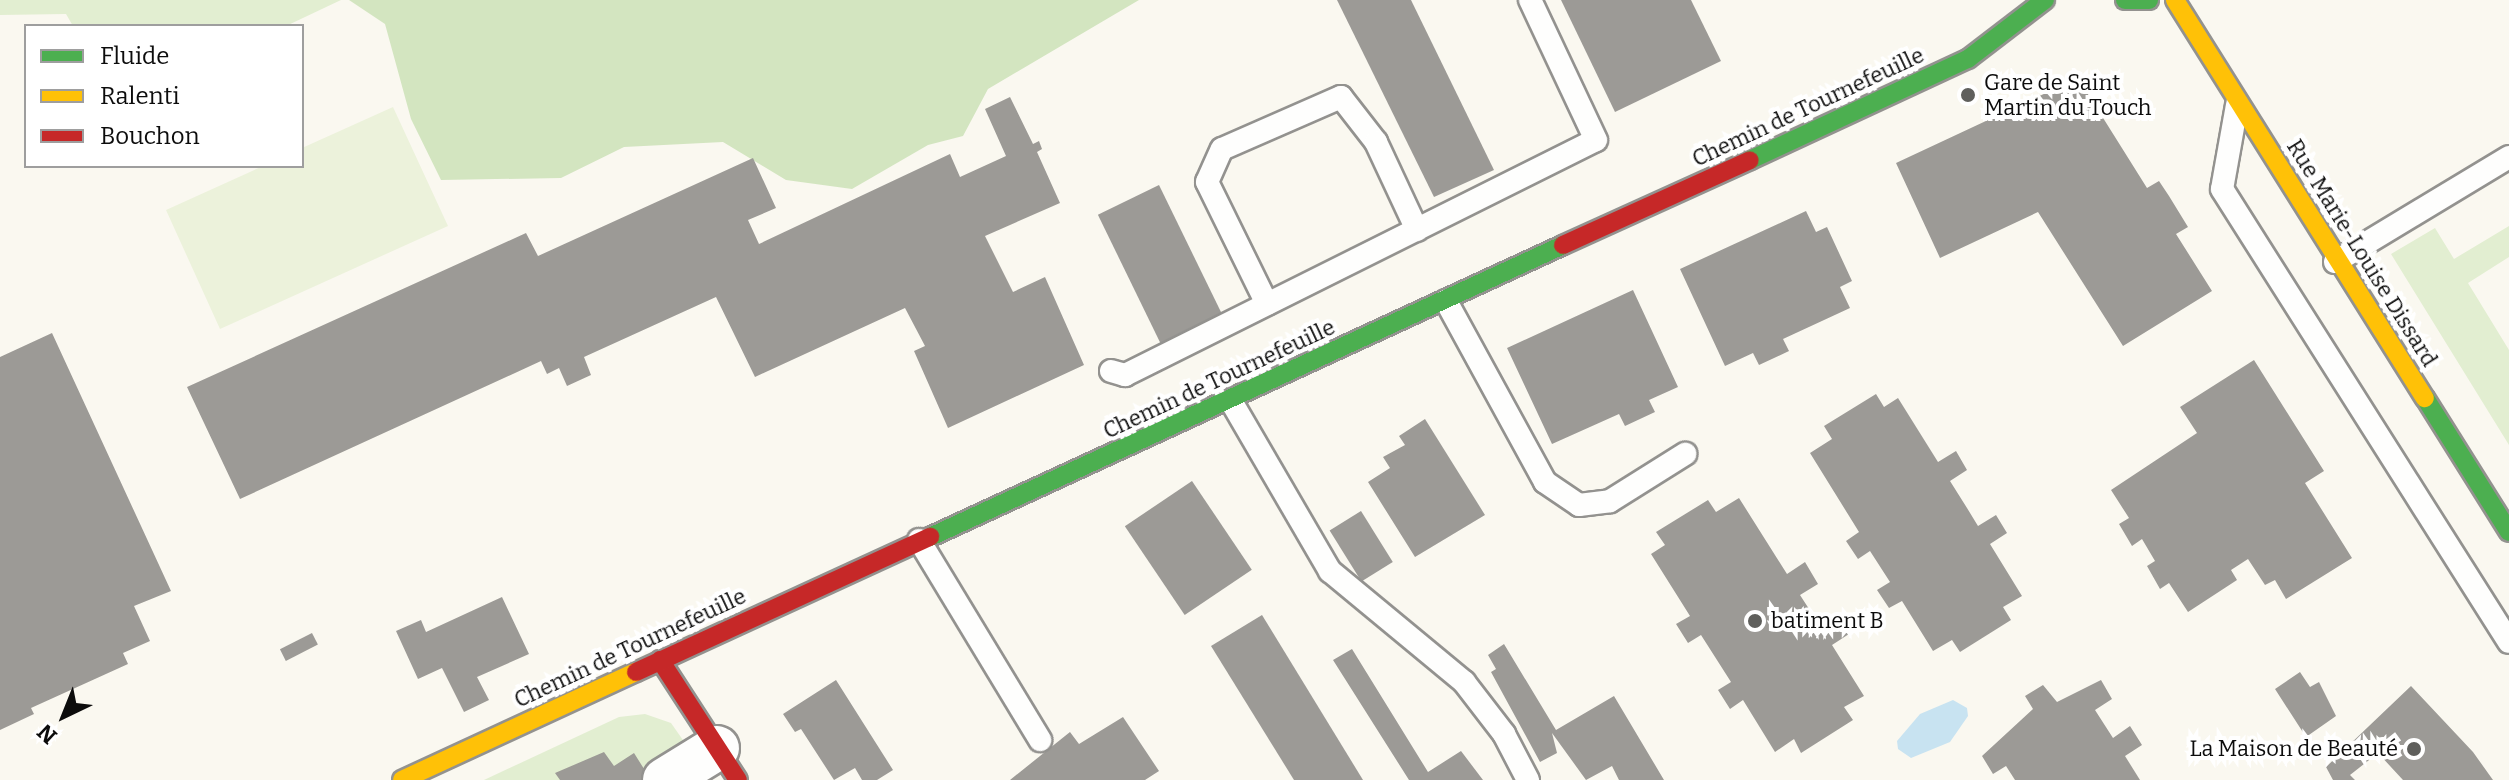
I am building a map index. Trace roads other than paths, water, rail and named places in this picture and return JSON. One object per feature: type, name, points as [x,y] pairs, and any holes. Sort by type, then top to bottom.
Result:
[{"type":"street","name":"Chemin de Tournefeuille","points":[[402,780],[919,540],[1231,401],[1968,59],[2045,0]]},
{"type":"street","points":[[2125,0],[2149,0]]},
{"type":"street","name":"Rue Marie-Louise Dissard","points":[[2175,0],[2335,262],[2509,532]]},
{"type":"street","points":[[660,660],[728,764],[665,780]]},
{"type":"lane","points":[[1111,371],[1125,375],[1596,140],[1530,0]]},
{"type":"lane","points":[[1267,304],[1207,182],[1222,149],[1341,97],[1376,142],[1417,230]]},
{"type":"lane","points":[[2237,100],[2222,189],[2509,642]]},
{"type":"lane","points":[[2335,262],[2509,157]]},
{"type":"lane","points":[[1446,301],[1545,482],[1579,505],[1610,501],[1685,454]]},
{"type":"lane","points":[[1231,401],[1330,571],[1464,682],[1504,734],[1528,780]]},
{"type":"lane","points":[[2488,500],[2509,489]]},
{"type":"lane","points":[[919,540],[1040,740]]},
{"type":"water","points":[[1953,700],[1967,708],[1968,716],[1950,742],[1911,758],[1898,749],[1897,741],[1920,714]]},
{"type":"place","name":"Gare de Saint Martin du Touch","points":[[1968,95]]},
{"type":"place","name":"batiment B","points":[[1755,621]]},
{"type":"place","name":"La Maison de Beauté","points":[[2414,749]]}]
